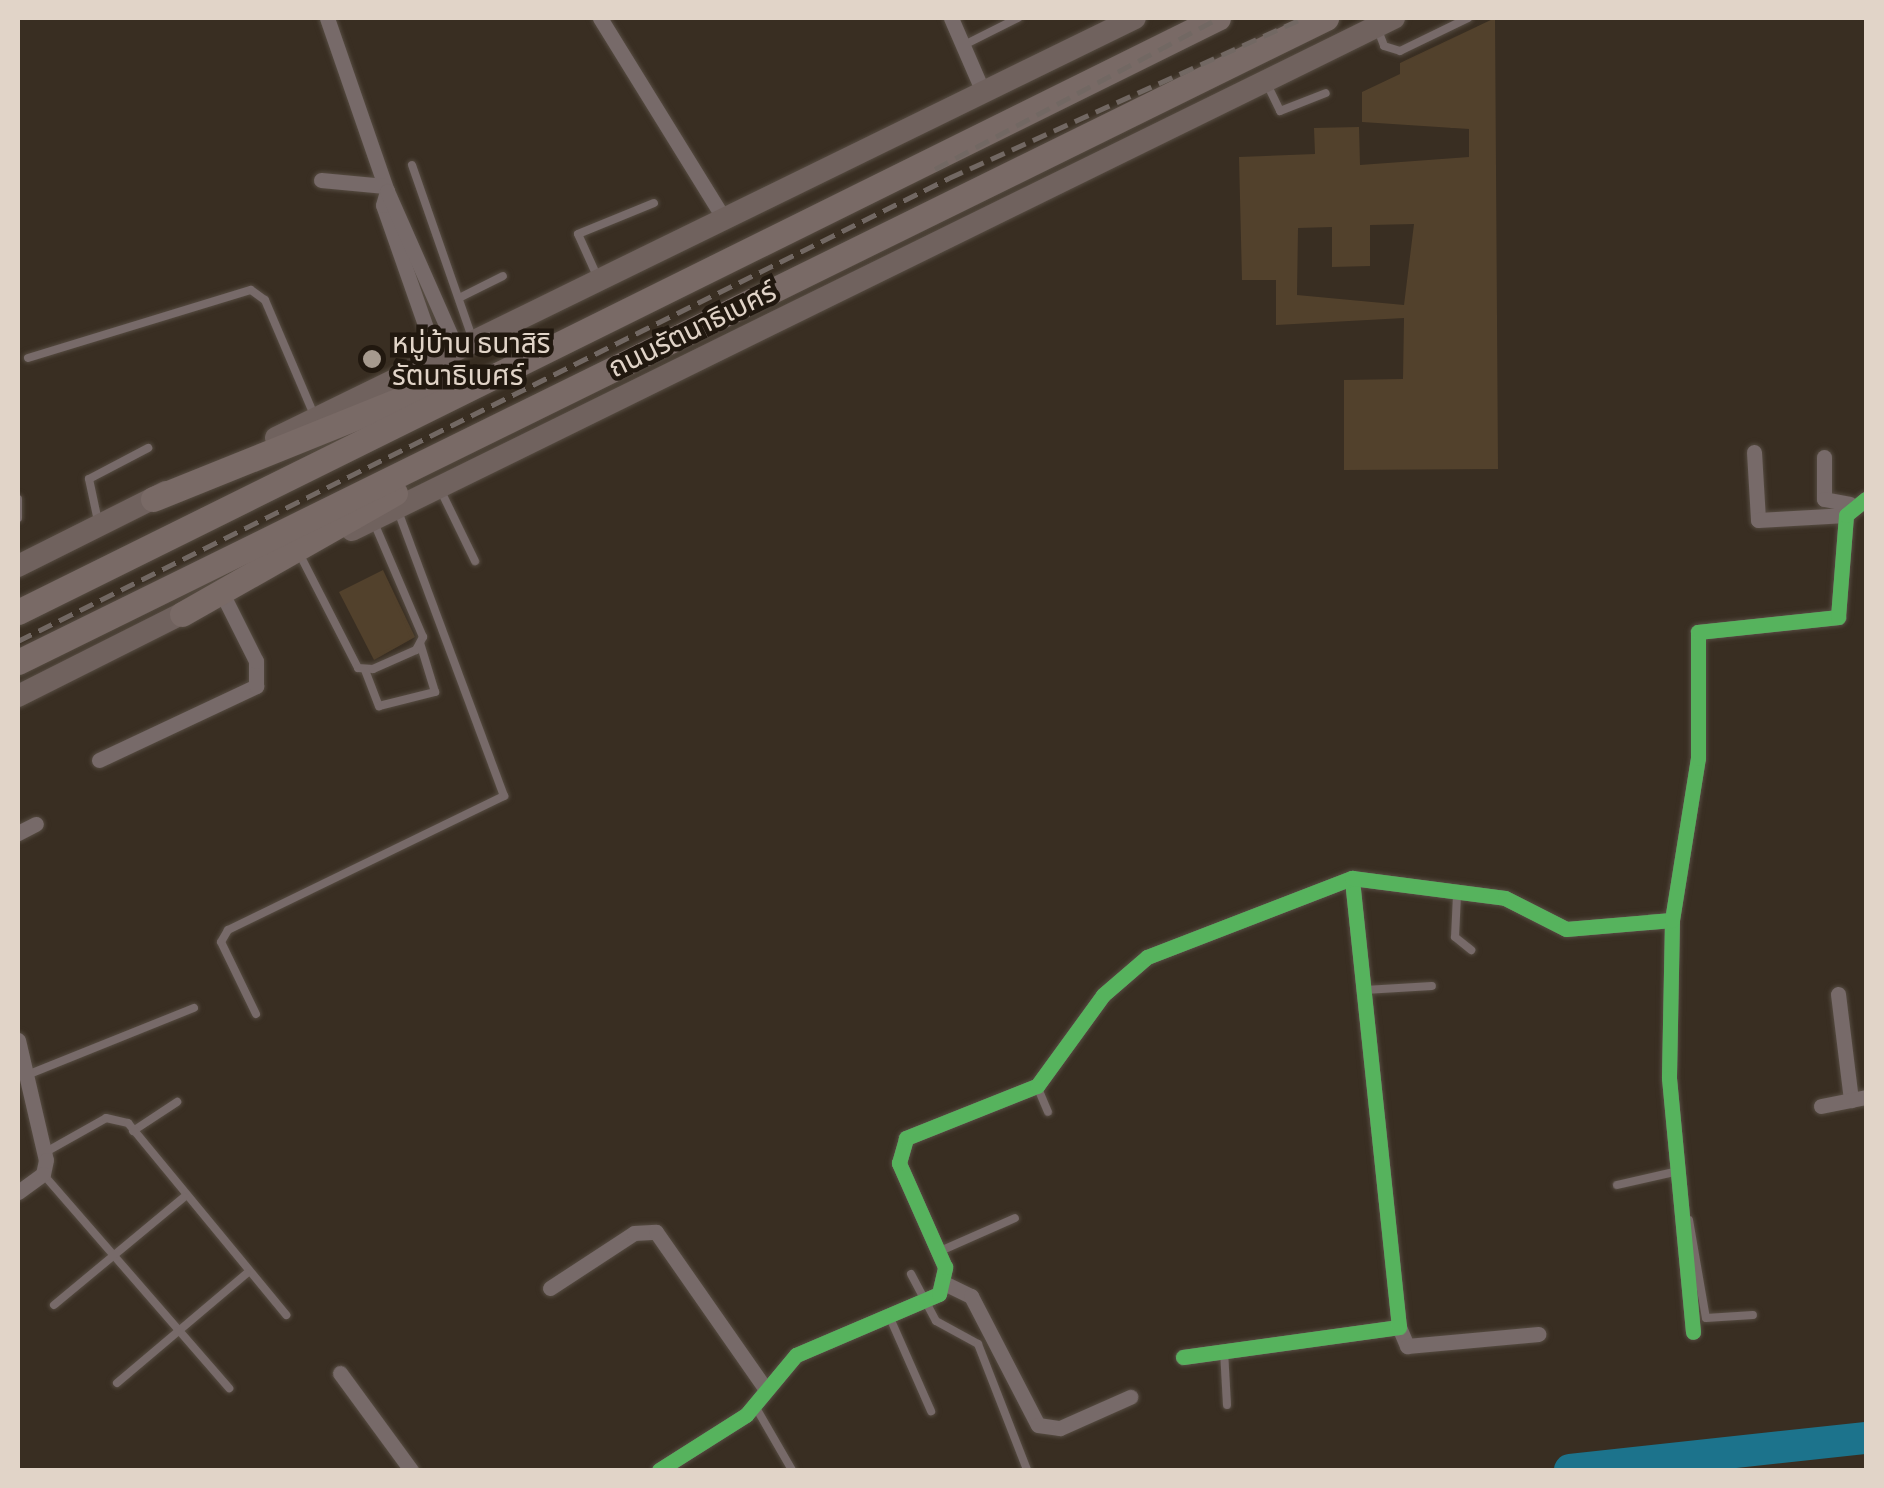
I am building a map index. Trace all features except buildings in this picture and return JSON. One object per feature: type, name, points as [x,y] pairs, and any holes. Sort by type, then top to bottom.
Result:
[{"type":"main road","points":[[18,566],[1135,18]]},
{"type":"main road","name":"ถนนรัตนาธิเบศร์","points":[[18,612],[1218,18]]},
{"type":"main road","name":"ถนนรัตนาธิเบศร์","points":[[18,662],[1326,18]]},
{"type":"main road","name":"ถนนรัตนาธิเบศร์","points":[[18,696],[1386,22]]},
{"type":"main road","points":[[152,498],[624,310]]},
{"type":"main road","points":[[182,614],[643,354]]},
{"type":"street","points":[[327,18],[386,189],[383,205],[456,350]]},
{"type":"street","points":[[600,18],[723,217]]},
{"type":"street","points":[[951,18],[983,92]]},
{"type":"street","points":[[321,180],[386,189]]},
{"type":"street","points":[[1754,452],[1758,520],[1856,506]]},
{"type":"street","points":[[1824,458],[1828,505],[1856,506]]},
{"type":"street","points":[[1693,1332],[1675,1176],[1672,920],[1698,758],[1698,632],[1838,617],[1856,506]]},
{"type":"street","points":[[98,760],[256,686],[256,661],[222,594]]},
{"type":"street","points":[[18,833],[36,824]]},
{"type":"street","points":[[946,1284],[938,1252],[899,1163],[906,1138],[1038,1086],[1122,973],[1352,878],[1457,895],[1504,898],[1566,928],[1672,920]]},
{"type":"street","points":[[1352,878],[1399,1327],[1407,1346],[1538,1334]]},
{"type":"street","points":[[1821,1106],[1859,1099],[1838,994]]},
{"type":"street","points":[[18,1040],[25,1100],[44,1153],[43,1174],[18,1192]]},
{"type":"street","points":[[550,1288],[634,1233],[656,1232],[764,1387]]},
{"type":"street","points":[[659,1470],[755,1406],[764,1387],[796,1354],[924,1304],[946,1284]]},
{"type":"street","points":[[946,1284],[971,1296],[1038,1425],[1060,1428],[1130,1397]]},
{"type":"street","points":[[1183,1357],[1224,1346],[1399,1327]]},
{"type":"street","points":[[340,1373],[410,1470]]},
{"type":"street","points":[[682,1455],[692,1470]]},
{"type":"lane","points":[[962,46],[1018,18]]},
{"type":"lane","points":[[1386,22],[1384,46],[1400,51],[1468,18]]},
{"type":"lane","points":[[1266,80],[1280,111],[1326,93]]},
{"type":"lane","points":[[412,165],[459,298],[456,350]]},
{"type":"lane","points":[[599,280],[578,234],[654,203]]},
{"type":"lane","points":[[459,298],[503,276]]},
{"type":"lane","points":[[28,358],[259,292],[315,419]]},
{"type":"lane","points":[[100,525],[89,478],[148,448]]},
{"type":"lane","points":[[439,487],[475,560]]},
{"type":"lane","points":[[18,498],[18,518]]},
{"type":"lane","points":[[256,1014],[221,942],[228,930],[504,796],[396,508]]},
{"type":"lane","points":[[300,555],[364,670],[379,706],[435,692],[372,520]]},
{"type":"lane","points":[[364,670],[420,643]]},
{"type":"lane","points":[[1457,895],[1456,937],[1471,950]]},
{"type":"lane","points":[[1365,990],[1432,986]]},
{"type":"lane","points":[[25,1076],[194,1008]]},
{"type":"lane","points":[[1038,1086],[1048,1112]]},
{"type":"lane","points":[[133,1130],[177,1102]]},
{"type":"lane","points":[[44,1153],[106,1118],[133,1130],[184,1197],[286,1315]]},
{"type":"lane","points":[[43,1174],[229,1388]]},
{"type":"lane","points":[[1617,1186],[1675,1176],[1706,1318],[1753,1315]]},
{"type":"lane","points":[[54,1305],[184,1197]]},
{"type":"lane","points":[[938,1252],[1015,1218]]},
{"type":"lane","points":[[117,1383],[248,1273]]},
{"type":"lane","points":[[911,1274],[924,1304],[978,1344],[1027,1470]]},
{"type":"lane","points":[[890,1318],[931,1412]]},
{"type":"lane","points":[[1224,1346],[1227,1405]]},
{"type":"lane","points":[[755,1406],[792,1470]]},
{"type":"waterway","points":[[1570,1470],[1866,1438]]},
{"type":"railway","points":[[935,169],[1219,18]]},
{"type":"railway","points":[[18,641],[949,178],[1304,18]]},
{"type":"cycle path","points":[[659,1470],[746,1415],[796,1355],[939,1294],[945,1267],[899,1163],[906,1138],[1037,1086],[1103,995],[1147,957],[1352,878],[1505,898],[1566,929],[1672,920],[1698,758],[1698,632],[1838,617],[1846,515],[1866,499]]},
{"type":"cycle path","points":[[1183,1357],[1399,1327],[1352,878]]},
{"type":"cycle path","points":[[1672,920],[1669,1078],[1693,1332]]},
{"type":"place","name":"หมู่บ้าน ธนาสิริ รัตนาธิเบศร์","points":[[372,359]]}]
